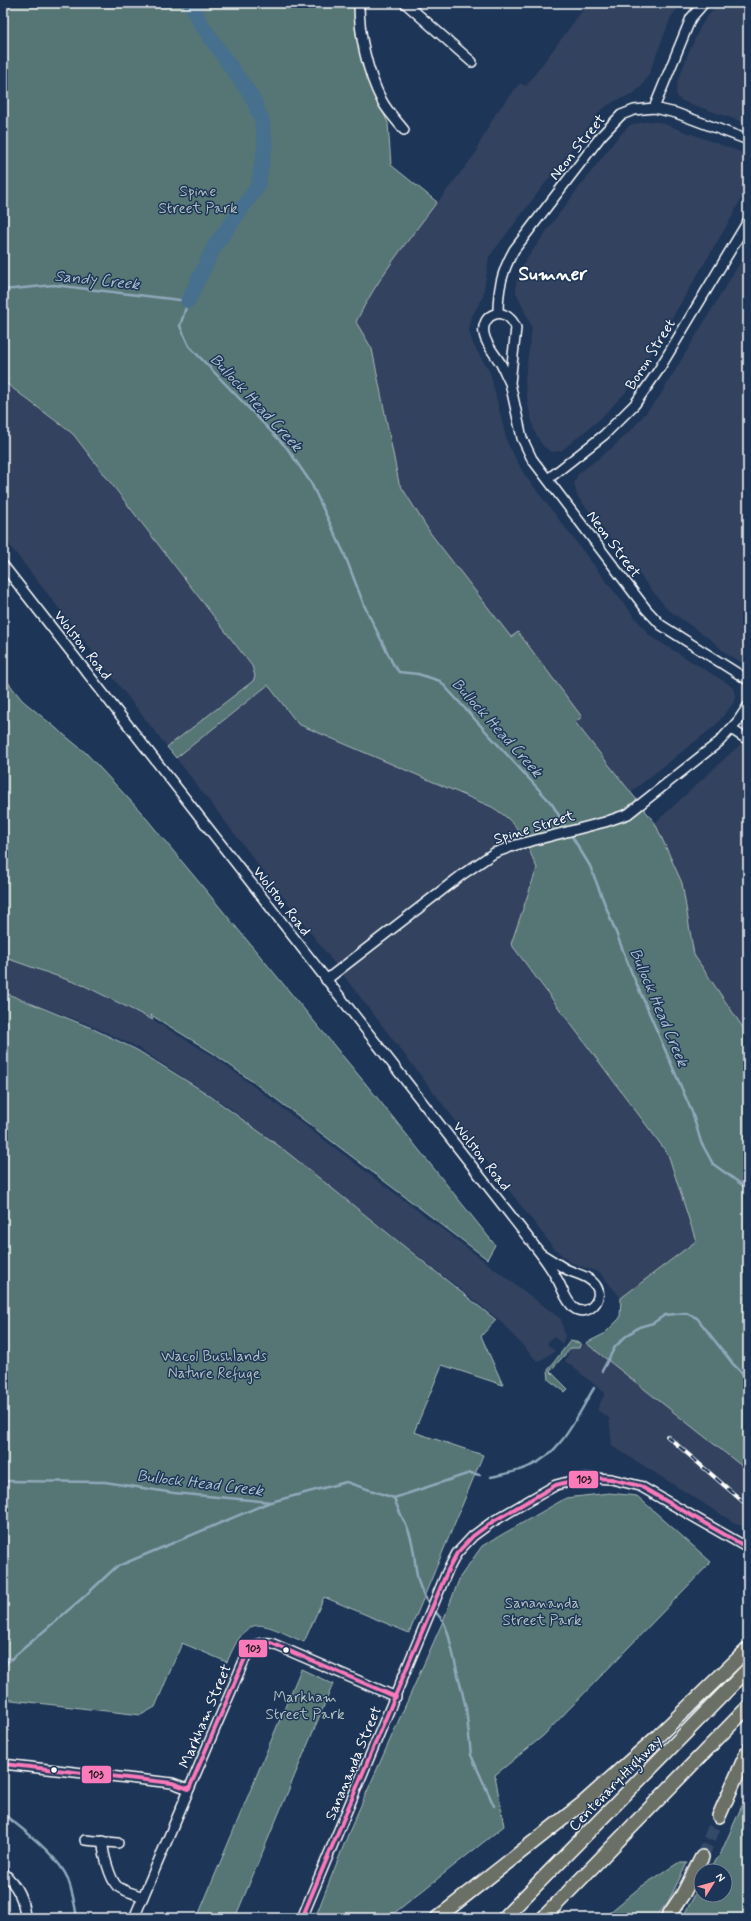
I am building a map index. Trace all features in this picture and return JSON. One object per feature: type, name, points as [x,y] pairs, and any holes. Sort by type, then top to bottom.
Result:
[{"type":"highway","points":[[437,1918],[593,1794],[658,1736],[748,1648]]},
{"type":"highway","name":"Centenary Highway","points":[[504,1918],[748,1669]]},
{"type":"highway","points":[[543,1918],[748,1707]]},
{"type":"highway","points":[[719,1816],[748,1750]]},
{"type":"highway","points":[[667,1918],[683,1894],[702,1857]]},
{"type":"street","points":[[359,3],[363,48],[379,94],[387,110],[404,130]]},
{"type":"street","points":[[405,3],[472,62]]},
{"type":"street","points":[[654,108],[691,18],[704,3]]},
{"type":"street","name":"Neon Street","points":[[498,313],[500,281],[506,264],[514,250],[601,136],[621,115],[634,110],[654,108],[676,113],[748,140]]},
{"type":"street","name":"Boron Street","points":[[548,479],[604,435],[635,404],[658,371],[748,221]]},
{"type":"street","name":"Neon Street","points":[[510,383],[516,328],[512,319],[505,313],[498,313],[492,316],[485,323],[484,333],[488,344],[502,365],[510,383],[525,448],[646,609],[661,625],[748,680]]},
{"type":"street","name":"Wolston Road","points":[[3,565],[540,1253],[558,1279],[569,1303],[576,1310],[582,1311],[588,1310],[596,1303],[598,1296],[597,1287],[590,1279],[565,1268],[540,1253]]},
{"type":"street","name":"Spine Street","points":[[326,980],[475,864],[494,853],[540,838],[604,822],[628,814],[704,754],[731,729],[748,706]]},
{"type":"street","points":[[731,729],[748,740]]},
{"type":"street","name":"Sanananda Street","points":[[302,1918],[396,1697],[435,1600],[457,1553],[473,1536],[492,1522],[541,1492],[575,1480],[594,1478],[611,1479],[640,1486],[748,1548]]},
{"type":"street","name":"Markham Street","points":[[134,1918],[246,1656],[253,1646],[262,1642],[271,1643],[396,1697]]},
{"type":"street","points":[[3,1764],[172,1782],[189,1789]]},
{"type":"street","points":[[85,1840],[118,1843]]},
{"type":"street","points":[[103,1841],[105,1857],[116,1883],[120,1888],[143,1897]]},
{"type":"street","points":[[3,1872],[12,1881],[21,1896],[25,1918]]},
{"type":"shaded area","points":[[588,3],[682,3],[671,17],[649,74],[642,86],[633,94],[615,101],[601,110],[489,257],[483,297],[472,316],[469,331],[473,344],[490,372],[507,442],[524,474],[650,636],[727,683],[735,692],[736,698],[732,705],[716,725],[631,792],[575,722],[431,534],[399,483],[372,349],[356,322],[368,297],[386,269],[478,150],[477,148],[496,113],[520,83],[526,86]]},
{"type":"shaded area","points":[[719,3],[748,3],[748,124],[682,101],[677,97],[676,91],[678,80],[688,54],[705,19]]},
{"type":"shaded area","points":[[648,121],[659,122],[746,154],[748,185],[732,217],[647,360],[626,392],[599,420],[561,451],[552,452],[544,447],[539,440],[534,430],[528,405],[525,382],[532,328],[516,292],[519,272],[555,219],[617,138],[630,125]]},
{"type":"shaded area","points":[[748,249],[747,663],[741,662],[728,655],[711,640],[667,609],[577,496],[574,483],[578,474],[612,448],[633,428],[659,397]]},
{"type":"shaded area","points":[[3,381],[73,434],[252,666],[255,676],[253,681],[167,747],[3,537]]},
{"type":"shaded area","points":[[268,685],[298,724],[492,807],[504,814],[519,828],[537,868],[511,944],[668,1154],[696,1241],[621,1298],[600,1273],[569,1262],[552,1246],[176,758]]},
{"type":"shaded area","points":[[748,737],[748,1035],[694,955],[682,883],[655,823]]},
{"type":"shaded area","points":[[3,957],[85,986],[153,1020],[216,1058],[561,1319],[565,1337],[562,1344],[553,1336],[547,1344],[555,1351],[538,1362],[498,1319],[227,1106],[137,1047],[90,1025],[3,992]]},
{"type":"shaded area","points":[[586,1343],[748,1471],[748,1529],[733,1522],[612,1446],[609,1418],[597,1410],[605,1393],[565,1361],[571,1348],[579,1348]]},
{"type":"green space","name":"Spine Street Park","points":[[3,3],[355,3],[378,101],[388,123],[391,165],[437,202],[383,275],[356,322],[372,349],[399,483],[431,534],[511,637],[518,632],[582,717],[575,722],[655,823],[682,883],[694,955],[748,1035],[748,1471],[586,1343],[604,1334],[620,1318],[621,1298],[696,1241],[668,1154],[511,944],[537,868],[525,841],[516,827],[492,807],[298,724],[268,685],[176,758],[167,747],[253,681],[255,676],[252,666],[73,434],[3,381]]},
{"type":"green space","points":[[3,676],[22,700],[86,753],[141,812],[375,1095],[495,1245],[487,1259],[213,1053],[151,1015],[153,1020],[85,986],[3,957]]},
{"type":"green space","name":"Wacol Bushlands Nature Refuge","points":[[3,992],[89,1027],[137,1050],[206,1093],[283,1149],[496,1320],[481,1336],[503,1385],[442,1365],[414,1432],[483,1455],[409,1633],[324,1597],[304,1642],[266,1626],[257,1625],[249,1628],[242,1634],[227,1662],[182,1643],[155,1707],[141,1715],[3,1699]]},
{"type":"green space","points":[[570,1341],[581,1343],[579,1348],[571,1348],[550,1371],[568,1389],[565,1392],[549,1380],[548,1370]]},
{"type":"green space","name":"Sanananda Street Park","points":[[609,1493],[637,1496],[711,1562],[543,1736],[495,1775],[504,1826],[388,1918],[315,1918],[349,1832],[443,1621],[460,1577],[482,1546],[566,1498]]},
{"type":"green space","name":"Markham Street Park","points":[[301,1669],[333,1684],[235,1918],[197,1918]]},
{"type":"green space","points":[[748,1792],[748,1918],[682,1918],[693,1898],[693,1903],[733,1903],[733,1863],[714,1863],[720,1855]]},
{"type":"green space","points":[[678,1863],[687,1863],[668,1902],[655,1918],[603,1918],[639,1888]]},
{"type":"waterway","points":[[188,301],[214,247],[258,186],[265,145],[262,120],[252,97],[201,24],[191,3]]},
{"type":"waterway","name":"Bullock Head Creek","points":[[3,290],[54,285],[188,301],[180,326],[189,346],[287,448],[311,483],[344,553],[364,605],[393,664],[399,672],[418,674],[440,681],[552,804],[567,829]]},
{"type":"waterway","name":"Bullock Head Creek","points":[[570,833],[590,866],[631,971],[692,1112],[701,1142],[713,1164],[748,1189]]},
{"type":"waterway","name":"Bullock Head Creek","points":[[602,1371],[615,1347],[625,1337],[639,1327],[653,1323],[665,1315],[686,1313],[697,1318],[733,1364],[748,1379]]},
{"type":"waterway","name":"Bullock Head Creek","points":[[491,1477],[511,1473],[525,1468],[541,1460],[551,1452],[568,1433],[594,1388]]},
{"type":"waterway","name":"Bullock Head Creek","points":[[3,1481],[105,1482],[174,1493],[271,1502],[346,1482],[394,1498],[470,1473],[480,1475]]},
{"type":"waterway","points":[[394,1498],[412,1542],[417,1578],[420,1587],[431,1606]]},
{"type":"waterway","points":[[3,1666],[86,1595],[116,1567],[270,1502]]},
{"type":"waterway","points":[[434,1610],[443,1621],[448,1633],[466,1708],[471,1755],[494,1806]]},
{"type":"waterway","points":[[3,1814],[48,1852],[63,1870],[71,1888],[77,1918]]},
{"type":"tunnel","points":[[702,1857],[719,1816]]},
{"type":"railway","points":[[667,1436],[748,1506]]},
{"type":"transit line","name":"103","points":[[302,1918],[447,1572],[457,1553],[473,1536],[492,1522],[556,1485],[575,1480],[594,1478],[611,1479],[640,1486],[748,1548]]},
{"type":"transit line","name":"103","points":[[189,1789],[246,1656],[251,1650],[260,1645],[271,1643],[396,1697]]},
{"type":"transit line","name":"103","points":[[3,1764],[172,1783],[189,1789]]},
{"type":"district","name":"Sumner","points":[[553,273]]},
{"type":"water label","name":"Sandy Creek","points":[[97,279]]}]
